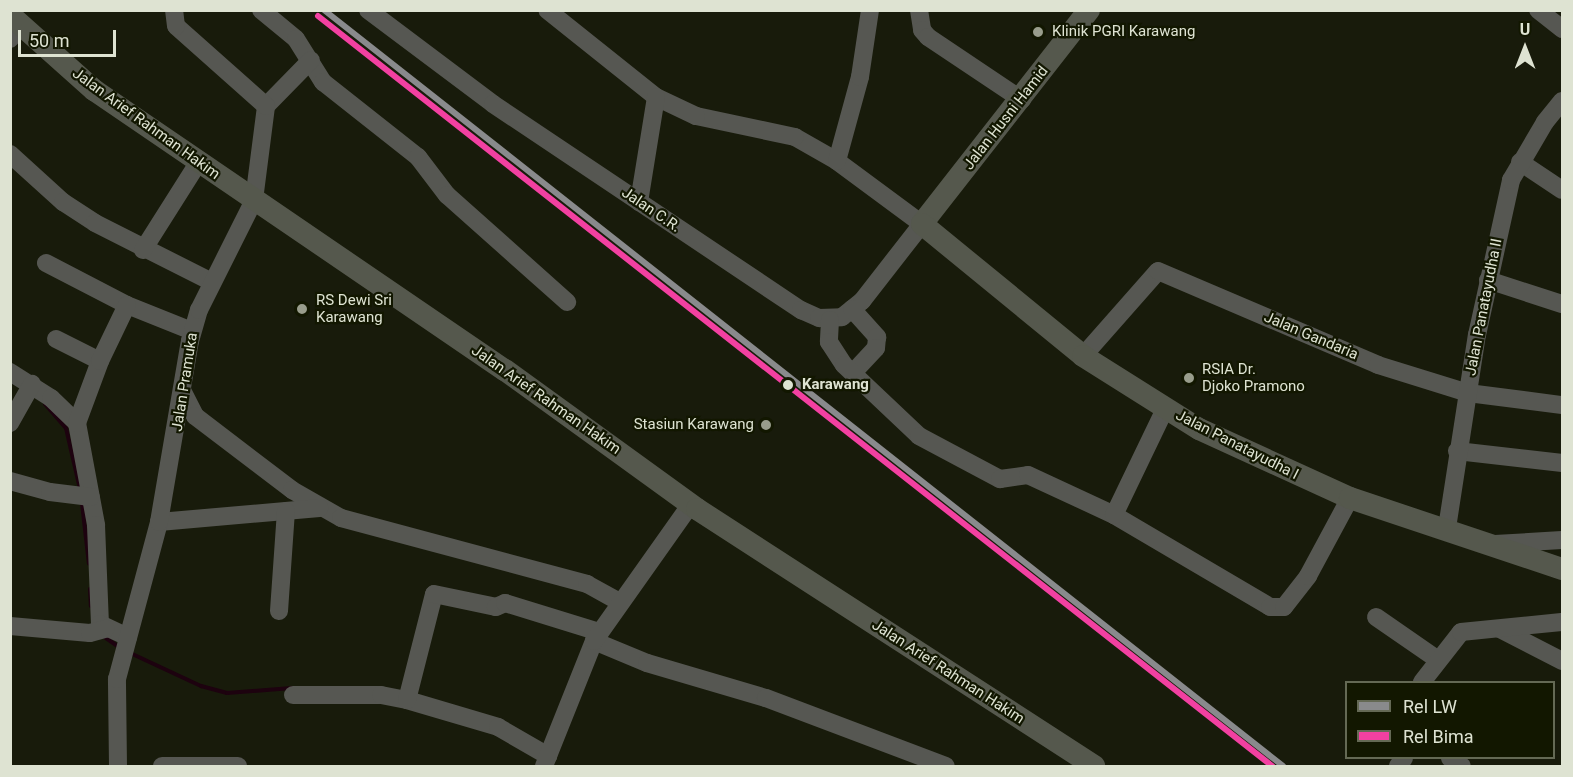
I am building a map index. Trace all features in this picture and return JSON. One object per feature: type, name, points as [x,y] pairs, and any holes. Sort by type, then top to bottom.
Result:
[{"type":"main road","name":"Jalan Husni Hamid","points":[[922,224],[1022,100],[1089,10]]},
{"type":"main road","name":"Jalan Arief Rahman Hakim","points":[[14,27],[94,90],[505,370],[691,504],[1094,766]]},
{"type":"main road","name":"Jalan Panatayudha I","points":[[922,224],[1083,356],[1199,429],[1350,498],[1447,528],[1563,569]]},
{"type":"street","points":[[174,10],[176,26],[266,106],[311,60]]},
{"type":"street","points":[[261,10],[296,39],[323,82],[418,157],[447,195],[567,302]]},
{"type":"street","name":"Jalan C.R.","points":[[368,10],[493,104],[801,310],[830,320]]},
{"type":"street","points":[[837,161],[860,77],[870,10]]},
{"type":"street","points":[[919,10],[922,30],[928,37],[1022,100]]},
{"type":"street","points":[[1539,10],[1563,29]]},
{"type":"street","points":[[547,11],[656,97],[696,116],[795,136],[837,161],[922,224],[852,309],[830,320],[830,346],[853,373],[919,436],[1000,478],[1028,475],[1114,515],[1277,609],[1284,608],[1308,576],[1350,498]]},
{"type":"street","points":[[639,201],[656,97]]},
{"type":"street","name":"Jalan Panatayudha II","points":[[1447,528],[1457,451],[1488,280],[1511,180],[1520,162],[1563,100]]},
{"type":"street","name":"Jalan Pramuka","points":[[118,766],[115,696],[125,648],[159,522],[177,434],[192,332],[212,282],[254,200],[266,106]]},
{"type":"street","points":[[10,154],[63,202],[143,250],[212,282]]},
{"type":"street","points":[[1520,162],[1563,190]]},
{"type":"street","points":[[143,250],[198,163]]},
{"type":"street","points":[[46,263],[127,304],[192,332]]},
{"type":"street","name":"Jalan Gandaria","points":[[1083,356],[1158,272],[1378,365],[1468,393],[1563,405]]},
{"type":"street","points":[[1488,280],[1563,304]]},
{"type":"street","points":[[99,630],[96,525],[85,496],[77,423],[100,361],[127,304]]},
{"type":"street","points":[[852,309],[877,337],[876,348],[853,373]]},
{"type":"street","points":[[56,339],[100,361]]},
{"type":"street","points":[[10,372],[77,423]]},
{"type":"street","points":[[10,423],[30,388]]},
{"type":"street","points":[[183,392],[195,416],[319,508],[340,518],[587,584],[619,602]]},
{"type":"street","points":[[1114,515],[1166,409]]},
{"type":"street","points":[[177,434],[195,416]]},
{"type":"street","points":[[1457,451],[1563,463]]},
{"type":"street","points":[[10,481],[85,496]]},
{"type":"street","points":[[293,695],[381,695],[407,700],[498,727],[546,764],[597,637],[619,602],[691,504]]},
{"type":"street","points":[[159,522],[319,508]]},
{"type":"street","points":[[279,611],[286,511]]},
{"type":"street","points":[[1493,544],[1563,540]]},
{"type":"street","points":[[407,700],[434,594],[496,607],[505,603],[597,637],[647,663],[766,698],[946,766]]},
{"type":"street","points":[[1376,617],[1438,660]]},
{"type":"street","points":[[1423,681],[1461,632],[1500,630],[1563,622]]},
{"type":"street","points":[[10,626],[99,630],[125,648]]},
{"type":"street","points":[[1500,630],[1563,661]]},
{"type":"street","points":[[162,766],[238,766]]},
{"type":"waterway","points":[[45,404],[66,428],[80,489]]},
{"type":"waterway","points":[[82,503],[89,564]]},
{"type":"waterway","points":[[90,589],[91,606]]},
{"type":"waterway","points":[[103,636],[119,647]]},
{"type":"waterway","points":[[128,652],[201,686],[227,693],[292,688]]},
{"type":"rail line","name":"LW","points":[[324,10],[1283,766]]},
{"type":"rail line","name":"Bima","points":[[318,16],[1272,766]]},
{"type":"place","name":"Klinik PGRI Karawang","points":[[1038,32]]},
{"type":"place","name":"RS Dewi Sri Karawang","points":[[302,309]]},
{"type":"place","name":"RSIA Dr. Djoko Pramono","points":[[1189,378]]},
{"type":"place","name":"Karawang","points":[[788,385]]},
{"type":"place","name":"Stasiun Karawang","points":[[766,425]]}]
